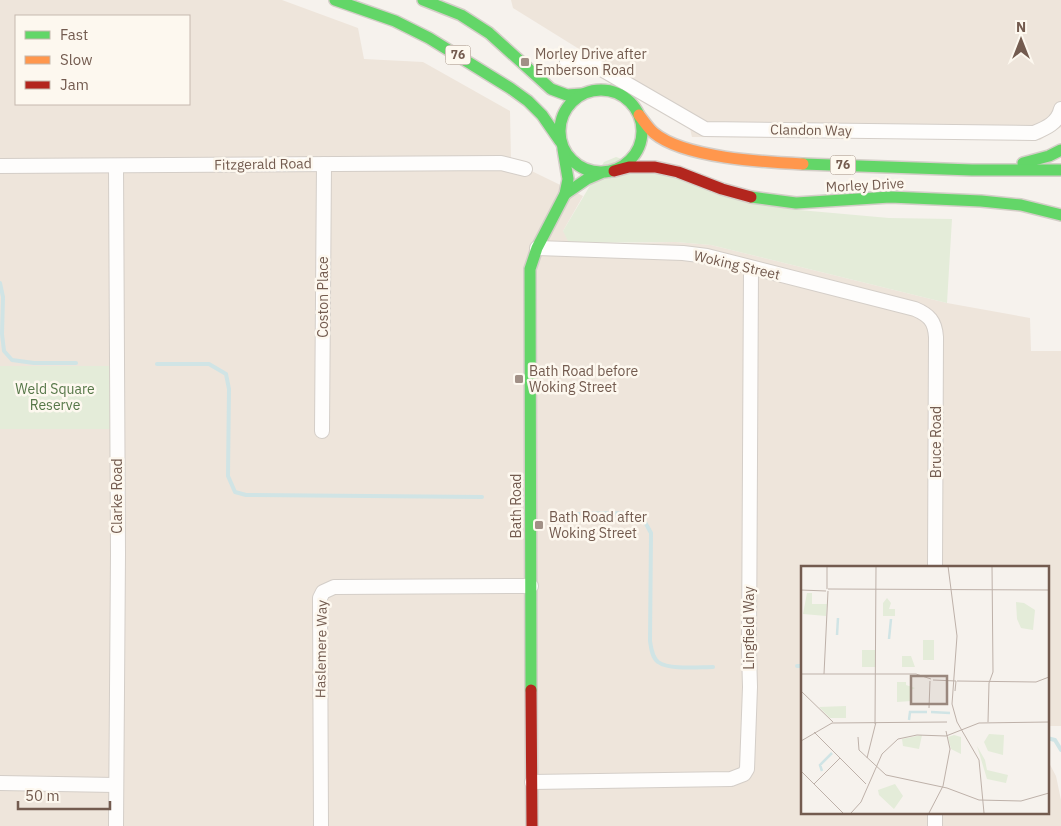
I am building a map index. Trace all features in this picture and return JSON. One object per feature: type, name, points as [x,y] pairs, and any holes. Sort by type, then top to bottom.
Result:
[{"type":"main road","name":"76","points":[[335,0],[395,21],[429,38],[510,88],[528,101],[542,116],[562,145]]},
{"type":"main road","points":[[423,0],[461,15],[490,33],[551,89],[567,95],[582,94],[595,90],[608,90],[621,95],[632,103],[639,115],[642,128],[641,141],[636,154],[627,164],[614,171],[601,173],[587,171],[574,164],[562,145],[559,126],[563,113],[571,102],[582,94]]},
{"type":"main road","name":"Morley Drive","points":[[639,115],[654,133],[664,140],[732,158],[759,162],[972,170],[1061,170]]},
{"type":"main road","name":"Bath Road","points":[[532,826],[530,269],[537,248],[565,194],[568,179],[562,145]]},
{"type":"main road","points":[[972,170],[1012,166],[1049,156],[1061,150]]},
{"type":"main road","name":"Morley Drive","points":[[614,171],[626,168],[664,167],[717,188],[771,201],[816,203],[848,202],[882,197],[918,198],[1020,204],[1061,215]]},
{"type":"main road","name":"Bath Road","points":[[565,194],[587,179],[601,173]]},
{"type":"street","name":"Clandon Way","points":[[567,62],[577,59],[591,63],[705,129],[1034,133],[1049,127],[1060,115],[1061,109]]},
{"type":"street","name":"Fitzgerald Road","points":[[0,166],[501,163],[525,169]]},
{"type":"street","name":"Coston Place","points":[[322,431],[324,164]]},
{"type":"street","name":"Clarke Road","points":[[116,166],[118,572],[116,826]]},
{"type":"street","name":"Woking Street","points":[[537,248],[683,253],[707,256],[915,309],[930,317]]},
{"type":"street","name":"Lingfield Way","points":[[532,782],[731,779],[738,778],[747,769],[750,687],[751,268]]},
{"type":"street","name":"Bruce Road","points":[[930,317],[934,324],[936,337],[935,566]]},
{"type":"street","name":"Haslemere Way","points":[[321,826],[320,598],[323,592],[334,587],[531,586]]},
{"type":"street","points":[[0,783],[115,785]]},
{"type":"shaded area","points":[[0,0],[282,0],[358,28],[364,59],[423,62],[510,111],[511,161],[583,196],[563,231],[578,244],[676,242],[711,245],[947,303],[1030,318],[1031,351],[1061,351],[1061,726],[1048,726],[1048,566],[801,566],[801,814],[1048,814],[1048,761],[1056,776],[1061,800],[1061,826],[0,826]]},
{"type":"shaded area","points":[[511,0],[1061,0],[1061,127],[1040,140],[692,137],[687,116],[513,8]]},
{"type":"green space","points":[[616,157],[693,183],[788,209],[889,218],[952,219],[947,303],[711,245],[676,242],[569,243],[563,231],[604,162]]},
{"type":"green space","name":"Weld Square Reserve","points":[[0,366],[110,366],[110,429],[0,429]]},
{"type":"waterway","points":[[0,283],[3,297],[2,334],[4,351],[12,360],[34,363],[76,363]]},
{"type":"waterway","points":[[157,364],[209,364],[226,374],[229,389],[228,476],[235,492],[246,495],[482,497]]},
{"type":"waterway","points":[[577,514],[628,514],[635,515],[643,520],[651,533],[650,641],[653,655],[663,665],[684,668],[713,667]]},
{"type":"waterway","points":[[1048,738],[1055,740],[1061,750]]},
{"type":"traffic: fast","points":[[335,0],[395,21],[429,38],[510,88],[528,101],[542,115],[560,141]]},
{"type":"traffic: fast","points":[[423,0],[461,15],[489,33],[551,89],[567,95],[582,94]]},
{"type":"traffic: fast","points":[[593,90],[609,90],[624,97],[635,108],[642,123],[642,131],[639,147],[630,160],[609,172],[593,172],[578,165],[567,154],[560,139],[560,123],[567,108],[578,97],[593,90]]},
{"type":"traffic: fast","points":[[531,690],[530,269],[537,248],[565,194],[568,179],[563,149]]},
{"type":"traffic: fast","points":[[1023,163],[1049,156],[1061,150]]},
{"type":"traffic: fast","points":[[803,164],[972,170],[1061,170]]},
{"type":"traffic: fast","points":[[565,194],[587,179],[601,173]]},
{"type":"traffic: fast","points":[[751,197],[796,203],[890,197],[981,201],[1021,205],[1061,215]]},
{"type":"traffic: slow","points":[[639,115],[654,133],[684,148],[747,160],[803,164]]},
{"type":"traffic: jam","points":[[614,171],[629,167],[655,167],[678,172],[722,189],[751,197]]},
{"type":"traffic: jam","points":[[531,690],[532,826]]},
{"type":"place","name":"Morley Drive after Emberson Road","points":[[525,62]]},
{"type":"place","name":"Bath Road before Woking Street","points":[[519,379]]},
{"type":"place","name":"Bath Road after Woking Street","points":[[539,525]]}]
